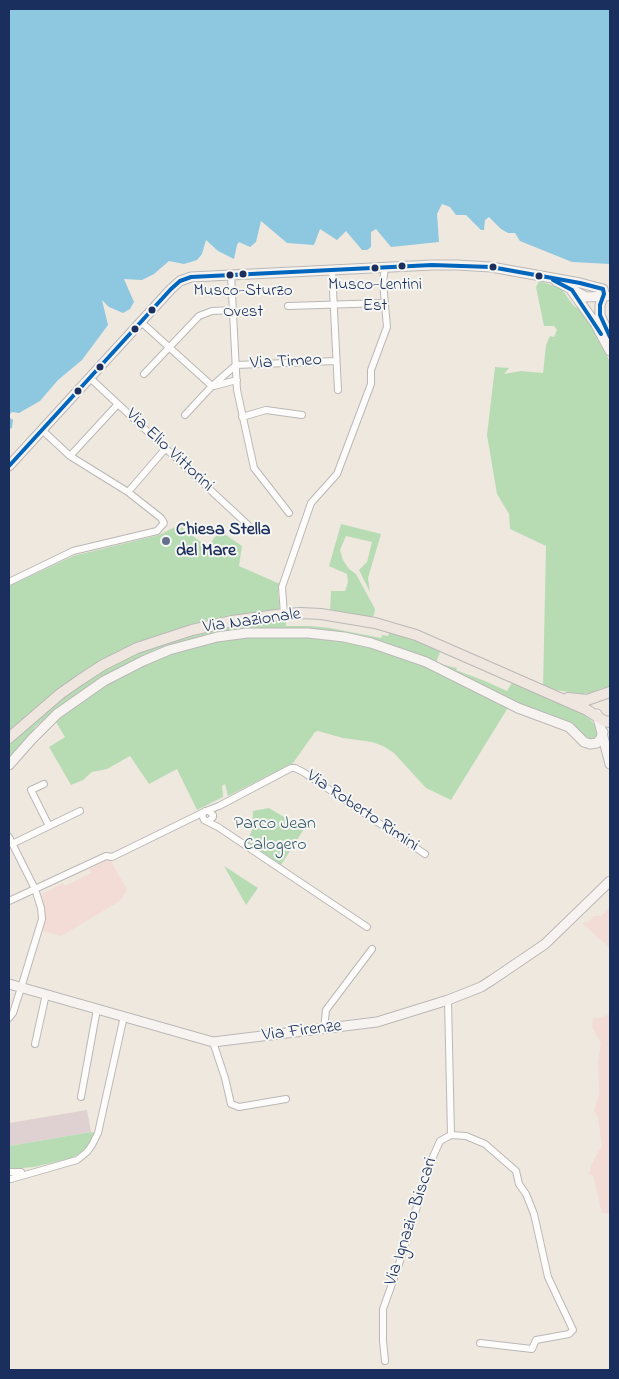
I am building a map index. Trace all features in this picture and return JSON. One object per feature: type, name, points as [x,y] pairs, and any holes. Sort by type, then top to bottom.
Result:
[{"type":"main road","name":"Via Nazionale","points":[[9,738],[60,694],[103,665],[137,648],[192,630],[232,621],[284,614],[321,614],[403,631],[442,645],[543,691],[578,703],[602,721]]},
{"type":"main road","points":[[578,703],[609,696]]},
{"type":"main road","points":[[602,721],[598,704],[609,696]]},
{"type":"street","points":[[9,466],[140,321],[180,281],[191,277],[456,264],[498,268],[610,288]]},
{"type":"street","points":[[284,614],[282,587],[312,503],[337,474],[371,384],[371,370],[387,327],[382,267]]},
{"type":"street","points":[[332,270],[338,390]]},
{"type":"street","points":[[231,274],[237,380],[242,417],[254,468],[288,513]]},
{"type":"street","points":[[537,276],[558,282],[586,297],[608,296]]},
{"type":"street","points":[[572,290],[576,284],[590,285],[603,289],[608,296]]},
{"type":"street","points":[[572,290],[595,323],[610,351]]},
{"type":"street","points":[[608,296],[599,312],[610,337]]},
{"type":"street","points":[[288,306],[385,303]]},
{"type":"street","points":[[144,374],[199,316],[212,310],[233,310]]},
{"type":"street","points":[[140,321],[212,386]]},
{"type":"street","name":"Via Timeo","points":[[236,365],[336,361]]},
{"type":"street","points":[[185,415],[212,386],[236,365]]},
{"type":"street","name":"Via Elio Vittorini","points":[[90,378],[248,525]]},
{"type":"street","points":[[212,386],[237,380]]},
{"type":"street","points":[[70,456],[118,404]]},
{"type":"street","points":[[242,417],[266,410],[302,415]]},
{"type":"street","points":[[9,582],[73,551],[157,531],[164,523],[161,518],[128,492],[70,456],[42,430]]},
{"type":"street","points":[[128,492],[166,448]]},
{"type":"street","points":[[9,765],[57,714],[104,681],[169,650],[217,637],[247,633],[308,633],[344,637],[371,643],[426,662],[518,708],[569,727],[584,742],[590,744],[596,743],[601,738],[602,721]]},
{"type":"street","points":[[602,721],[610,764]]},
{"type":"street","name":"Via Roberto Rimini","points":[[219,806],[291,768],[295,768],[425,854]]},
{"type":"street","points":[[44,784],[31,790],[49,826]]},
{"type":"street","points":[[213,816],[219,806]]},
{"type":"street","points":[[205,816],[219,806]]},
{"type":"street","points":[[12,844],[80,811]]},
{"type":"street","points":[[9,902],[106,856],[112,857],[190,819],[205,816],[211,812],[218,827]]},
{"type":"street","points":[[205,816],[218,827],[366,927]]},
{"type":"street","points":[[9,837],[35,889],[41,908],[42,919],[13,1013],[9,1018]]},
{"type":"street","name":"Via Firenze","points":[[9,984],[213,1042],[377,1022],[448,1000],[481,987],[544,944],[610,881]]},
{"type":"street","points":[[324,1029],[326,1010],[372,949]]},
{"type":"street","points":[[35,1044],[46,994]]},
{"type":"street","points":[[448,1000],[451,1135],[466,1136],[485,1144],[516,1171],[519,1184],[526,1194],[534,1214],[548,1277],[573,1330],[569,1334],[536,1340],[532,1349],[480,1343]]},
{"type":"street","points":[[81,1097],[96,1009]]},
{"type":"street","points":[[10,1176],[77,1160],[92,1145],[98,1133],[124,1016]]},
{"type":"street","points":[[213,1042],[231,1104],[239,1107],[286,1099]]},
{"type":"street","name":"Via Ignazio Biscari","points":[[385,1361],[383,1309],[432,1160],[440,1141],[451,1135]]},
{"type":"shaded area","points":[[110,859],[127,890],[120,901],[61,936],[43,931],[45,912],[42,894],[63,883],[65,886],[91,873],[90,869]]},
{"type":"shaded area","points":[[610,907],[610,948],[583,924],[585,921],[587,923],[594,916],[601,916]]},
{"type":"shaded area","points":[[610,1014],[610,1214],[602,1213],[593,1175],[589,1175],[591,1166],[602,1145],[598,1118],[594,1111],[599,1095],[598,1062],[601,1044],[592,1027],[593,1018],[600,1018]]},
{"type":"shaded area","points":[[87,1110],[91,1132],[9,1146],[9,1123]]},
{"type":"green space","points":[[539,281],[561,288],[596,333],[610,362],[610,687],[582,694],[543,688],[546,546],[510,529],[509,514],[497,494],[487,435],[495,367],[509,368],[504,374],[521,371],[543,373],[546,345],[550,336],[554,337],[557,330],[554,326],[544,326],[536,287]]},
{"type":"green space","points":[[341,524],[381,534],[368,578],[370,592],[359,570],[367,562],[372,542],[346,536],[340,550],[343,560],[349,569],[356,574],[375,609],[374,615],[369,619],[330,611],[331,591],[345,591],[348,582],[347,574],[329,566]]},
{"type":"green space","points":[[179,525],[207,547],[220,531],[242,546],[239,566],[280,584],[278,591],[280,611],[132,646],[9,733],[9,586],[73,556],[159,535]]},
{"type":"green space","points":[[283,618],[286,621],[286,626],[330,628],[381,638],[382,635],[388,636],[390,630],[441,649],[436,663],[457,668],[456,670],[507,691],[513,681],[579,711],[591,720],[598,730],[598,734],[594,740],[586,739],[577,728],[565,720],[543,714],[375,642],[231,630],[167,647],[51,714],[35,727],[29,739],[9,762],[9,742],[84,681],[137,652],[216,628]]},
{"type":"green space","points":[[253,634],[328,636],[395,651],[509,706],[451,800],[426,788],[394,753],[383,746],[318,731],[315,732],[293,763],[228,796],[225,784],[222,786],[223,797],[197,810],[177,769],[149,784],[130,756],[107,769],[92,772],[83,780],[71,785],[49,747],[65,737],[56,722],[68,709],[88,694],[136,666],[198,644]]},
{"type":"green space","name":"Parco Jean Calogero","points":[[269,808],[304,829],[281,865],[247,842],[252,830],[253,811]]},
{"type":"green space","points":[[224,866],[258,888],[246,905]]},
{"type":"green space","points":[[91,1132],[95,1133],[85,1150],[72,1158],[34,1167],[9,1169],[9,1146]]},
{"type":"water","points":[[9,9],[610,9],[610,264],[572,262],[520,241],[515,233],[508,233],[501,229],[489,217],[485,220],[484,230],[481,230],[466,215],[456,215],[450,207],[442,204],[437,214],[439,242],[391,247],[376,229],[371,232],[371,247],[367,250],[362,250],[346,231],[337,240],[320,229],[314,245],[287,243],[261,221],[256,242],[250,247],[239,242],[234,259],[218,251],[206,240],[202,254],[197,260],[184,264],[169,261],[154,274],[142,280],[124,279],[134,302],[130,309],[123,313],[109,307],[102,300],[108,325],[82,360],[58,380],[40,401],[19,413],[12,412],[9,415]]},
{"type":"water","points":[[9,415],[13,420],[12,428],[9,429]]},
{"type":"transit line","points":[[9,466],[171,289],[180,281],[191,277],[432,265],[491,267],[603,289],[604,294],[600,305],[600,315],[610,337]]},
{"type":"transit line","points":[[553,280],[572,290],[601,334]]},
{"type":"place","name":"Musco-Lentini Est","points":[[375,268]]},
{"type":"place","name":"Musco-Sturzo Ovest","points":[[243,274]]},
{"type":"place","name":"Chiesa Stella del Mare","points":[[166,541]]}]
